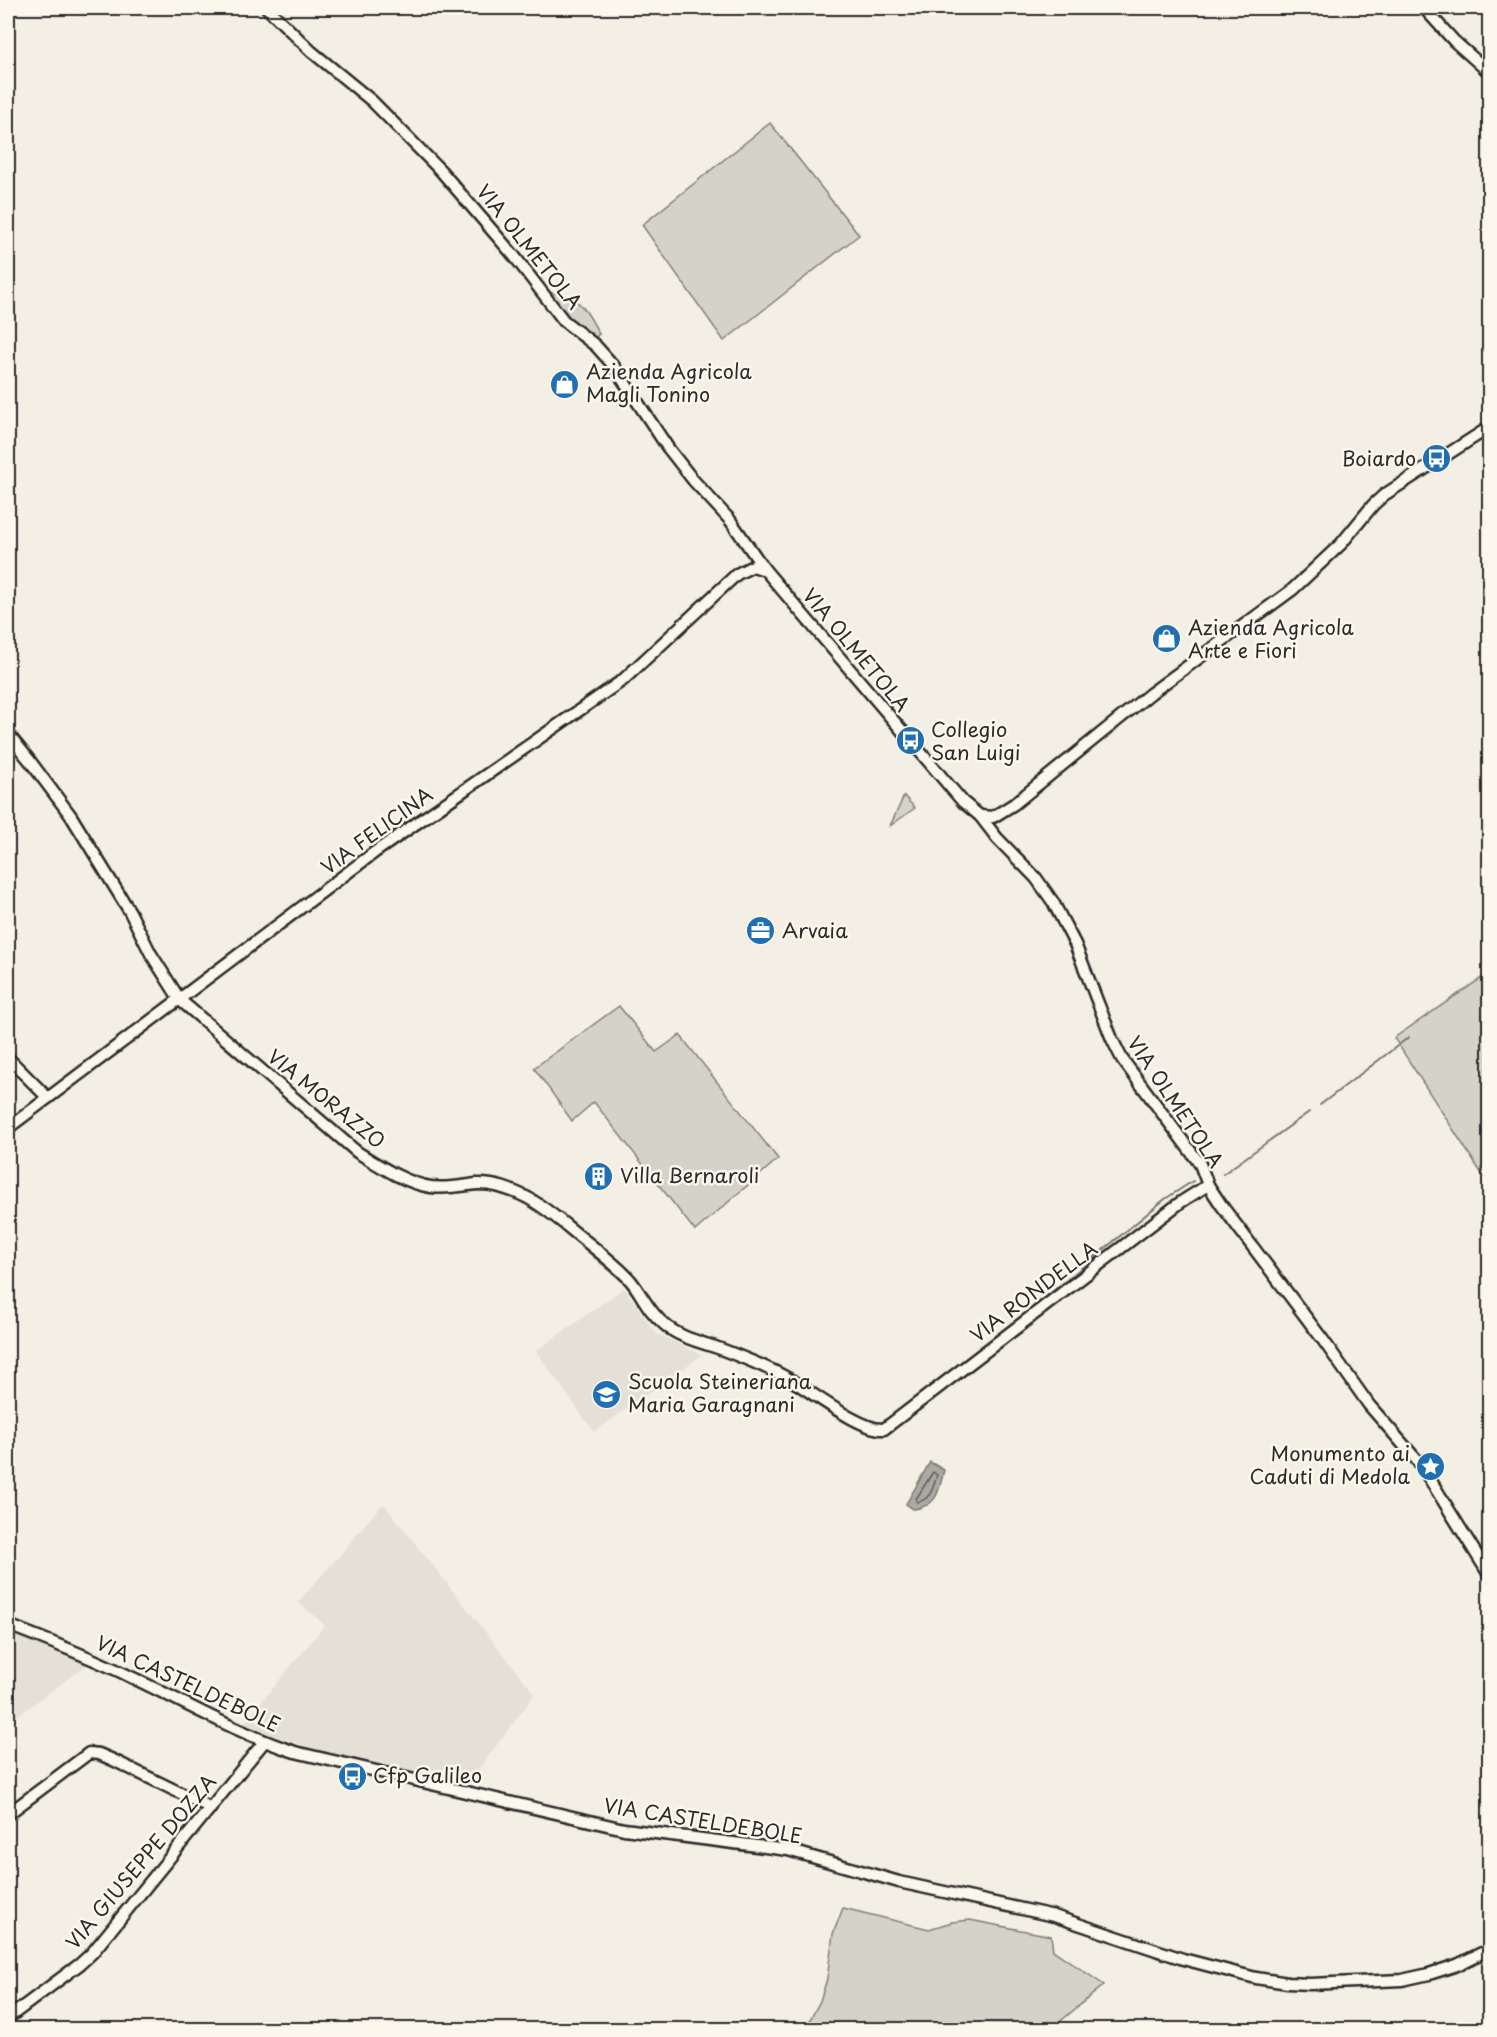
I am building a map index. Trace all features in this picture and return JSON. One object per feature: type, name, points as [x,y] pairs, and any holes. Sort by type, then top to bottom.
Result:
[{"type":"street","name":"VIA OLMETOLA","points":[[267,8],[311,51],[372,101],[459,189],[564,321],[596,346],[613,365],[668,448],[693,480],[730,520],[765,570],[945,782],[963,802],[980,816],[997,838],[1036,878],[1053,902],[1075,944],[1122,1059],[1200,1164],[1208,1185],[1222,1206],[1323,1340],[1369,1406],[1421,1465],[1490,1576]]},
{"type":"street","points":[[1424,8],[1490,73]]},
{"type":"street","points":[[980,816],[993,817],[1014,804],[1151,693],[1292,590],[1341,543],[1384,495],[1490,427]]},
{"type":"street","name":"VIA FELICINA","points":[[8,1128],[375,852],[623,680],[737,574],[753,566],[765,570]]},
{"type":"street","name":"VIA MORAZZO","points":[[8,734],[71,816],[130,912],[151,954],[180,1000],[357,1152],[387,1170],[429,1187],[489,1185],[502,1187],[528,1198],[546,1209],[606,1258],[631,1282],[650,1311],[666,1326],[688,1338],[756,1362],[875,1430],[884,1429]]},
{"type":"street","points":[[8,1058],[48,1098]]},
{"type":"street","name":"VIA RONDELLA","points":[[884,1429],[1188,1197],[1208,1185]]},
{"type":"street","name":"VIA CASTELDEBOLE","points":[[8,1625],[96,1660],[264,1742],[336,1763],[435,1784],[608,1826],[788,1850],[899,1882],[1054,1916],[1183,1959],[1256,1978],[1310,1984],[1402,1980],[1484,1957],[1490,1949]]},
{"type":"street","name":"VIA GIUSEPPE DOZZA","points":[[8,2018],[92,1953],[264,1742]]},
{"type":"street","points":[[8,1814],[89,1753],[99,1754],[113,1760],[211,1808]]},
{"type":"shaded area","points":[[770,123],[859,235],[724,341],[642,225]]},
{"type":"shaded area","points":[[545,292],[573,299],[584,309],[599,334],[595,338],[571,324]]},
{"type":"shaded area","points":[[904,796],[915,808],[890,826]]},
{"type":"shaded area","points":[[1489,973],[1489,1185],[1394,1038]]},
{"type":"shaded area","points":[[619,1006],[656,1052],[680,1035],[778,1159],[695,1231],[594,1102],[572,1121],[534,1068]]},
{"type":"shaded area","name":"Scuola Steineriana Maria Garagnani","points":[[624,1288],[656,1333],[702,1355],[594,1432],[536,1351]]},
{"type":"shaded area","points":[[383,1503],[535,1694],[466,1786],[344,1758],[243,1724],[325,1625],[298,1602]]},
{"type":"shaded area","points":[[8,1631],[88,1664],[8,1723]]},
{"type":"shaded area","points":[[843,1908],[929,1929],[952,1922],[970,1920],[1051,1936],[1053,1950],[1104,1985],[1051,2029],[805,2029],[820,2001],[827,1979],[833,1934]]},
{"type":"water","points":[[930,1462],[944,1470],[939,1491],[928,1505],[913,1509],[906,1504]]},
{"type":"waterway","points":[[134,934],[141,945]]},
{"type":"waterway","points":[[187,1013],[322,1130],[363,1162]]},
{"type":"waterway","points":[[1320,1105],[1409,1037]]},
{"type":"waterway","points":[[1223,1174],[1309,1112]]},
{"type":"waterway","points":[[1024,1315],[1165,1199],[1193,1181]]},
{"type":"waterway","points":[[411,1187],[434,1193],[458,1192]]},
{"type":"waterway","points":[[467,1191],[488,1190]]},
{"type":"waterway","points":[[513,1197],[531,1206],[557,1225],[627,1285]]},
{"type":"waterway","points":[[636,1299],[653,1320]]},
{"type":"waterway","points":[[910,1402],[953,1370]]},
{"type":"waterway","points":[[836,1403],[857,1415]]},
{"type":"waterway","points":[[893,1416],[899,1411]]},
{"type":"place","name":"Azienda Agricola Magli Tonino","points":[[565,384]]},
{"type":"place","name":"Boiardo","points":[[1437,459]]},
{"type":"place","name":"Azienda Agricola Arte e Fiori","points":[[1167,639]]},
{"type":"place","name":"Collegio San Luigi","points":[[910,741]]},
{"type":"place","name":"Arvaia","points":[[761,931]]},
{"type":"place","name":"Villa Bernaroli","points":[[599,1176]]},
{"type":"place","name":"Scuola Steineriana Maria Garagnani","points":[[607,1394]]},
{"type":"place","name":"Monumento ai Caduti di Medola","points":[[1431,1466]]},
{"type":"place","name":"Cfp Galileo","points":[[352,1776]]}]
